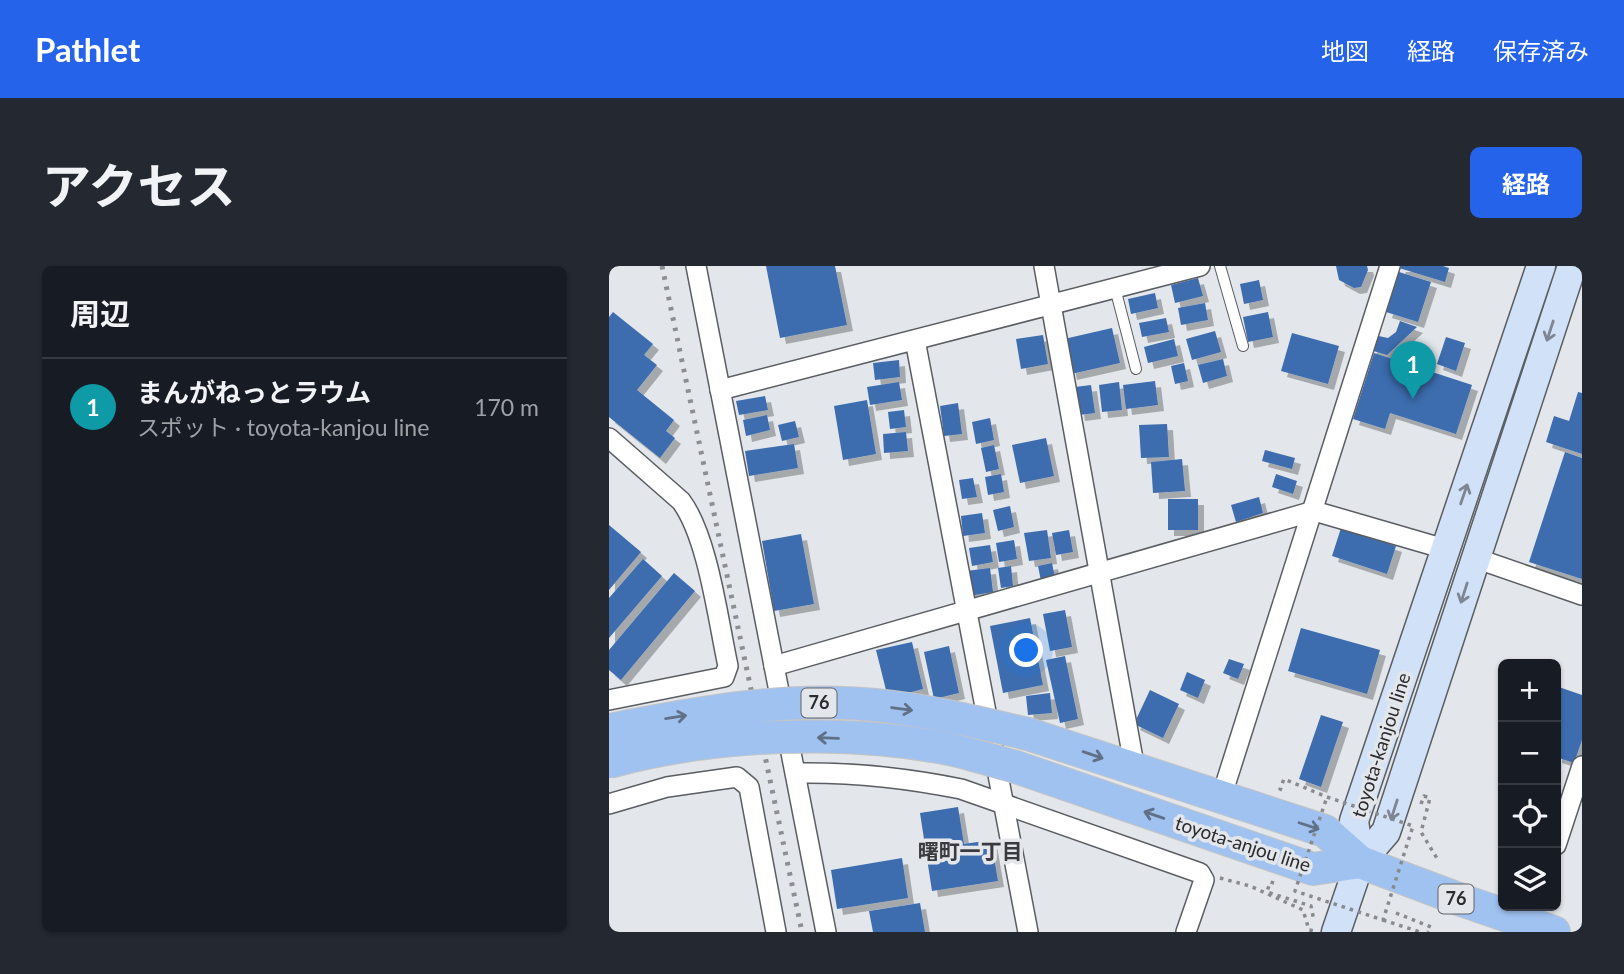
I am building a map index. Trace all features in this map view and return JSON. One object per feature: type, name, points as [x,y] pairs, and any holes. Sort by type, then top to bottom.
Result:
[{"type":"main road","name":"toyota-kanjou line","points":[[1360,862],[1354,821],[1541,266]]},
{"type":"main road","name":"toyota-kanjou line","points":[[1360,862],[1387,832],[1572,266]]},
{"type":"main road","name":"toyota-anjou line","points":[[609,730],[729,709],[803,703],[873,704],[951,715],[1028,734],[1325,831],[1360,862]]},
{"type":"main road","name":"toyota-anjou line","points":[[609,762],[645,752],[732,741],[807,737],[873,739],[948,749],[1016,767],[1313,869],[1360,862]]},
{"type":"main road","name":"76","points":[[1360,862],[1464,901],[1540,920]]},
{"type":"main road","points":[[1336,932],[1360,862]]},
{"type":"street","points":[[695,266],[826,932]]},
{"type":"street","points":[[1044,266],[1135,770]]},
{"type":"street","points":[[720,390],[1200,266]]},
{"type":"street","points":[[1221,798],[1390,266]]},
{"type":"street","points":[[915,340],[1028,932]]},
{"type":"street","points":[[609,438],[681,500],[689,512],[701,541],[727,666],[724,677],[609,699]]},
{"type":"street","points":[[774,666],[1314,511],[1445,549]]},
{"type":"street","points":[[1475,558],[1582,595]]},
{"type":"street","points":[[1561,830],[1582,766]]},
{"type":"street","points":[[796,773],[825,772],[922,781],[961,789],[1200,873],[1204,880],[1186,932]]},
{"type":"street","points":[[609,804],[667,788],[737,776],[744,780],[749,787],[776,932]]},
{"type":"lane","points":[[1220,266],[1243,346]]},
{"type":"lane","points":[[1115,288],[1136,369]]},
{"type":"path","points":[[1292,794],[1280,789],[1284,779],[1413,826]]},
{"type":"path","points":[[1421,806],[1424,796],[1430,798],[1421,832],[1438,860]]},
{"type":"path","points":[[1328,797],[1295,891],[1420,932]]},
{"type":"path","points":[[1383,920],[1417,816]]},
{"type":"path","points":[[1200,873],[1250,886],[1303,910],[1309,930],[1316,932],[1311,906],[1267,892],[1270,882],[1283,887]]},
{"type":"path","points":[[1396,913],[1431,927],[1428,932]]},
{"type":"building","points":[[766,266],[835,266],[847,325],[780,338]]},
{"type":"building","points":[[1336,266],[1367,266],[1361,287],[1354,288],[1339,280]]},
{"type":"building","points":[[1399,268],[1449,268],[1445,282]]},
{"type":"building","points":[[1399,272],[1431,282],[1418,322],[1386,312]]},
{"type":"building","points":[[1198,278],[1203,296],[1175,303],[1171,285]]},
{"type":"building","points":[[1259,280],[1263,300],[1244,304],[1240,284]]},
{"type":"building","points":[[1155,293],[1158,308],[1131,314],[1128,299]]},
{"type":"building","points":[[1205,303],[1208,320],[1181,325],[1178,308]]},
{"type":"building","points":[[613,312],[653,344],[644,355],[657,365],[637,390],[674,420],[666,431],[675,438],[660,458],[609,417],[609,317]]},
{"type":"building","points":[[1268,312],[1273,337],[1248,342],[1243,317]]},
{"type":"building","points":[[1166,318],[1169,332],[1142,337],[1139,323]]},
{"type":"building","points":[[1400,321],[1417,327],[1387,355],[1370,350],[1374,335],[1388,338],[1396,332]]},
{"type":"building","points":[[1112,328],[1120,363],[1071,374],[1064,339]]},
{"type":"building","points":[[1215,331],[1221,352],[1192,360],[1186,339]]},
{"type":"building","points":[[1292,333],[1339,346],[1328,384],[1281,371]]},
{"type":"building","points":[[1043,335],[1048,364],[1021,369],[1016,339]]},
{"type":"building","points":[[1446,337],[1465,343],[1456,371],[1437,364]]},
{"type":"building","points":[[1174,339],[1178,356],[1148,363],[1144,347]]},
{"type":"building","points":[[1374,353],[1472,385],[1456,434],[1390,413],[1385,429],[1353,419]]},
{"type":"building","points":[[1223,359],[1227,376],[1203,383],[1198,365]]},
{"type":"building","points":[[899,360],[900,377],[875,380],[873,363]]},
{"type":"building","points":[[1184,363],[1188,381],[1175,384],[1171,366]]},
{"type":"building","points":[[1155,381],[1158,405],[1126,409],[1123,385]]},
{"type":"building","points":[[899,382],[902,400],[870,405],[867,387]]},
{"type":"building","points":[[1119,382],[1122,410],[1102,412],[1099,385]]},
{"type":"building","points":[[1091,385],[1095,413],[1079,415],[1075,387]]},
{"type":"building","points":[[1578,392],[1582,393],[1582,454],[1546,442],[1554,416],[1569,421]]},
{"type":"building","points":[[765,396],[768,410],[739,415],[736,401]]},
{"type":"building","points":[[867,400],[876,454],[843,460],[834,406]]},
{"type":"building","points":[[958,403],[962,434],[944,436],[940,406]]},
{"type":"building","points":[[904,410],[906,427],[890,429],[888,412]]},
{"type":"building","points":[[767,415],[770,430],[746,436],[743,420]]},
{"type":"building","points":[[990,418],[994,440],[976,444],[972,422]]},
{"type":"building","points":[[795,421],[799,437],[782,441],[778,425]]},
{"type":"building","points":[[1167,424],[1169,457],[1141,458],[1139,425]]},
{"type":"building","points":[[906,432],[908,451],[884,453],[883,434]]},
{"type":"building","points":[[1046,438],[1054,476],[1020,483],[1012,445]]},
{"type":"building","points":[[794,444],[798,468],[749,476],[745,451]]},
{"type":"building","points":[[994,445],[999,469],[986,472],[981,448]]},
{"type":"building","points":[[1265,450],[1295,458],[1292,469],[1262,461]]},
{"type":"building","points":[[1565,452],[1582,458],[1582,579],[1529,562]]},
{"type":"building","points":[[1182,459],[1185,491],[1153,493],[1151,462]]},
{"type":"building","points":[[1001,474],[1004,492],[988,495],[985,477]]},
{"type":"building","points":[[1276,474],[1297,481],[1293,494],[1272,487]]},
{"type":"building","points":[[973,478],[977,497],[962,499],[959,480]]},
{"type":"building","points":[[1259,497],[1263,513],[1236,522],[1231,505]]},
{"type":"building","points":[[1168,499],[1198,499],[1198,530],[1168,530]]},
{"type":"building","points":[[1010,506],[1014,527],[998,531],[993,510]]},
{"type":"building","points":[[982,513],[985,533],[963,536],[961,516]]},
{"type":"building","points":[[609,525],[641,552],[609,590]]},
{"type":"building","points":[[1341,528],[1396,546],[1387,574],[1332,556]]},
{"type":"building","points":[[1047,530],[1051,558],[1029,561],[1024,533]]},
{"type":"building","points":[[1069,530],[1073,552],[1056,555],[1052,533]]},
{"type":"building","points":[[801,534],[814,604],[774,611],[762,541]]},
{"type":"building","points":[[1014,540],[1017,559],[999,562],[996,543]]},
{"type":"building","points":[[990,545],[993,562],[972,566],[969,548]]},
{"type":"building","points":[[643,559],[662,576],[609,638],[609,598]]},
{"type":"building","points":[[1052,563],[1055,578],[1041,581],[1038,566]]},
{"type":"building","points":[[1011,566],[1013,586],[1001,588],[998,568]]},
{"type":"building","points":[[990,568],[993,592],[969,596],[966,571]]},
{"type":"building","points":[[674,573],[695,591],[621,680],[609,670],[609,650]]},
{"type":"building","points":[[1065,610],[1072,647],[1050,651],[1043,614]]},
{"type":"building","points":[[1030,618],[1043,685],[1003,693],[990,626]]},
{"type":"building","points":[[1301,628],[1380,650],[1367,694],[1288,671]]},
{"type":"building","points":[[912,642],[923,689],[888,698],[876,650]]},
{"type":"building","points":[[949,646],[959,693],[934,699],[924,652]]},
{"type":"building","points":[[1065,656],[1078,719],[1060,723],[1046,660]]},
{"type":"building","points":[[1229,659],[1244,664],[1238,679],[1223,673]]},
{"type":"building","points":[[1187,672],[1205,680],[1198,698],[1180,690]]},
{"type":"building","points":[[1561,688],[1582,695],[1582,740],[1574,763],[1561,759]]},
{"type":"building","points":[[1150,690],[1179,704],[1163,738],[1134,724]]},
{"type":"building","points":[[1050,693],[1052,713],[1028,715],[1026,696]]},
{"type":"building","points":[[1321,715],[1343,722],[1321,787],[1299,779]]},
{"type":"building","points":[[958,807],[964,844],[991,840],[998,881],[932,891],[920,813]]},
{"type":"building","points":[[902,858],[908,898],[837,909],[831,870]]},
{"type":"building","points":[[920,903],[925,932],[873,932],[869,911]]},
{"type":"railway","points":[[662,266],[802,932]]},
{"type":"place","name":"まんがねっとラウム","points":[[1413,399]]},
{"type":"district","name":"曙町一丁目","points":[[970,852]]}]
